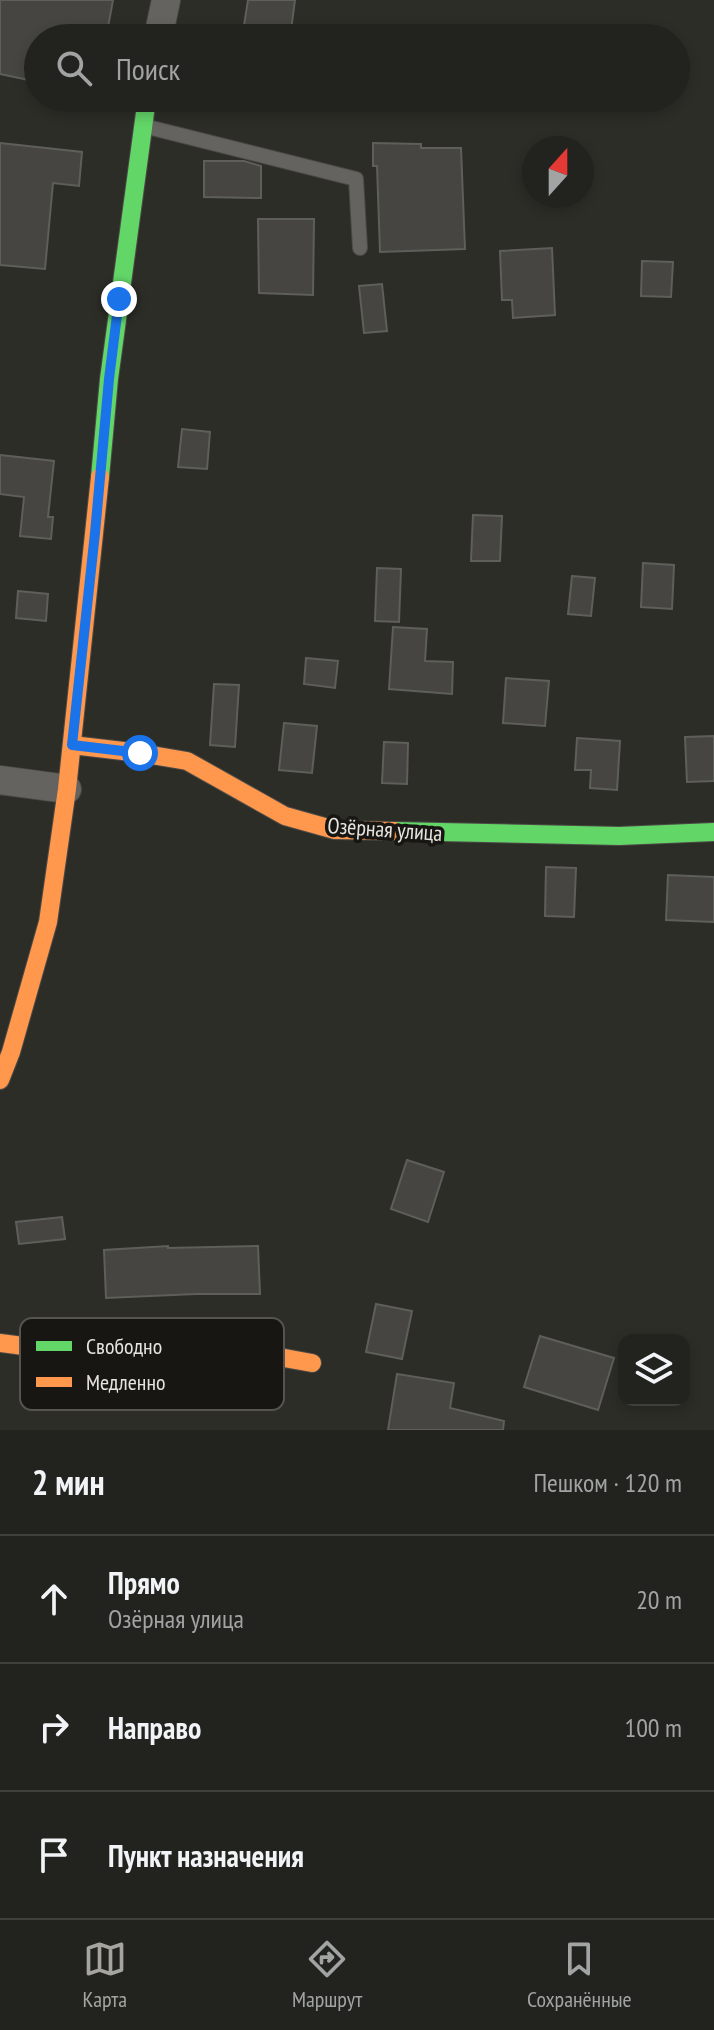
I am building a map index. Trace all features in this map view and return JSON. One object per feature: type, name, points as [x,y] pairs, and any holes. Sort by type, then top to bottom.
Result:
[{"type":"street","points":[[161,24],[166,0]]},
{"type":"street","points":[[0,1080],[48,922],[72,745],[109,379],[146,112]]},
{"type":"street","name":"Озёрная улица","points":[[72,745],[187,761],[285,816],[335,830],[619,836],[714,832]]},
{"type":"street","points":[[0,780],[67,789]]},
{"type":"street","points":[[0,1343],[20,1346]]},
{"type":"street","points":[[284,1358],[312,1363]]},
{"type":"lane","points":[[144,126],[356,179],[360,248]]},
{"type":"building","points":[[0,0],[113,0],[109,24],[24,24],[24,79],[0,74]]},
{"type":"building","points":[[248,0],[295,0],[292,24],[244,24]]},
{"type":"building","points":[[0,143],[82,152],[79,186],[53,183],[45,269],[0,265]]},
{"type":"building","points":[[373,143],[461,148],[465,249],[380,252],[377,166],[373,166]]},
{"type":"building","points":[[204,161],[244,161],[261,166],[261,198],[204,197]]},
{"type":"building","points":[[258,219],[314,219],[313,295],[259,293]]},
{"type":"building","points":[[552,248],[555,315],[513,318],[512,300],[502,300],[500,251]]},
{"type":"building","points":[[642,261],[673,262],[671,297],[641,296]]},
{"type":"building","points":[[382,284],[387,331],[364,333],[359,286]]},
{"type":"building","points":[[182,429],[210,432],[207,469],[178,467]]},
{"type":"building","points":[[0,455],[54,461],[48,517],[53,517],[51,539],[20,536],[24,497],[0,494]]},
{"type":"building","points":[[473,515],[502,516],[500,561],[471,561]]},
{"type":"building","points":[[643,563],[674,565],[672,609],[641,607]]},
{"type":"building","points":[[377,568],[401,569],[399,622],[375,621]]},
{"type":"building","points":[[572,576],[595,578],[591,616],[568,614]]},
{"type":"building","points":[[18,591],[48,594],[46,621],[16,618]]},
{"type":"building","points":[[393,627],[427,629],[425,661],[453,662],[452,694],[389,689]]},
{"type":"building","points":[[306,658],[338,661],[335,688],[304,684]]},
{"type":"building","points":[[506,678],[549,681],[545,726],[503,723]]},
{"type":"building","points":[[214,684],[239,685],[235,747],[210,745]]},
{"type":"building","points":[[284,723],[317,726],[312,773],[279,770]]},
{"type":"building","points":[[714,736],[714,781],[687,782],[685,737]]},
{"type":"building","points":[[577,738],[620,741],[617,790],[590,788],[591,770],[575,770]]},
{"type":"building","points":[[384,742],[408,743],[407,784],[382,783]]},
{"type":"building","points":[[546,867],[576,868],[574,917],[545,916]]},
{"type":"building","points":[[668,875],[714,877],[714,922],[666,920]]},
{"type":"building","points":[[407,1160],[444,1172],[428,1222],[391,1209]]},
{"type":"building","points":[[62,1217],[65,1239],[19,1244],[16,1222]]},
{"type":"building","points":[[258,1246],[260,1294],[106,1298],[104,1250]]},
{"type":"building","points":[[376,1304],[412,1311],[402,1359],[366,1352]]},
{"type":"building","points":[[540,1336],[614,1358],[598,1410],[524,1387]]},
{"type":"building","points":[[397,1374],[454,1383],[450,1408],[504,1421],[503,1430],[388,1430]]},
{"type":"traffic: fast","points":[[100,477],[109,379],[145,112]]},
{"type":"traffic: fast","points":[[394,831],[619,836],[714,832]]},
{"type":"traffic: slow","points":[[0,1080],[48,922],[67,789],[100,477]]},
{"type":"traffic: slow","points":[[72,745],[187,761],[285,816],[335,830],[394,831]]},
{"type":"traffic: slow","points":[[0,1343],[20,1346]]},
{"type":"traffic: slow","points":[[284,1358],[312,1363]]},
{"type":"route","points":[[119,299],[72,745],[140,753]]}]
